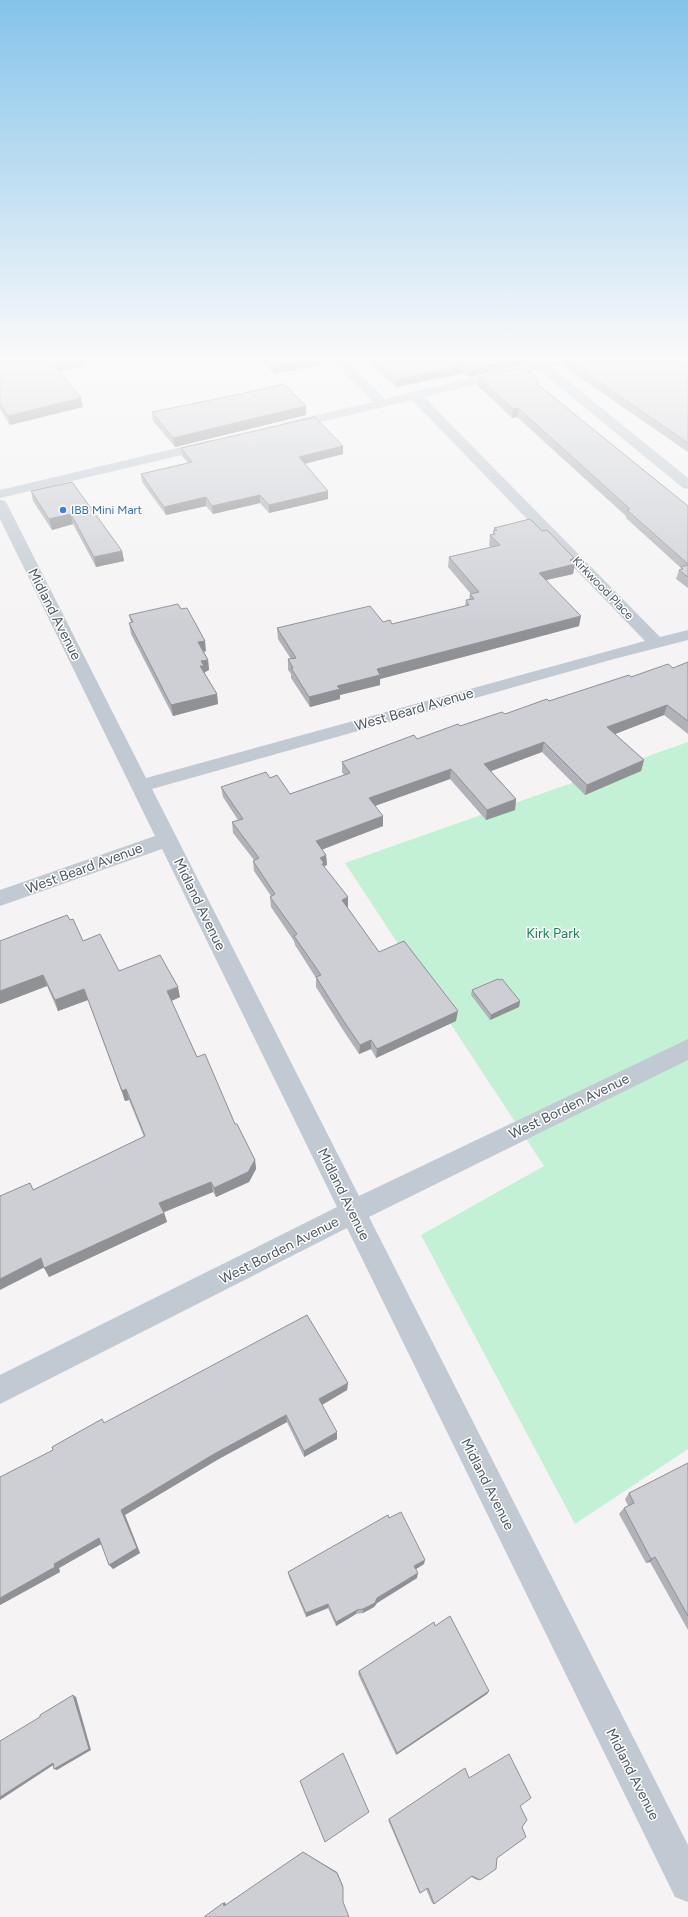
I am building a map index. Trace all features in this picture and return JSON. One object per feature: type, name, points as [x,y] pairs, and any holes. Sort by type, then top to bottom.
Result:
[{"type":"street","points":[[0,494],[187,449]]},
{"type":"street","name":"Kirkwood Place","points":[[467,449],[657,643]]},
{"type":"street","points":[[644,449],[688,485]]},
{"type":"street","name":"Midland Avenue","points":[[0,504],[168,838],[688,1884]]},
{"type":"street","name":"West Beard Avenue","points":[[141,786],[608,655],[688,635]]},
{"type":"street","name":"West Beard Avenue","points":[[0,898],[168,838]]},
{"type":"street","name":"West Borden Avenue","points":[[0,1390],[353,1212],[688,1049]]},
{"type":"green space","name":"Kirk Park","points":[[688,742],[688,1449],[575,1524],[421,1235],[544,1166],[345,863]]},
{"type":"building","points":[[182,449],[329,449],[299,457],[328,491],[269,505],[260,495],[212,506],[206,497],[164,507],[141,474],[192,462]]},
{"type":"building","points":[[564,449],[618,449],[688,506],[688,564],[627,510],[630,509]]},
{"type":"building","points":[[72,482],[122,551],[94,557],[71,514],[49,519],[31,491]]},
{"type":"building","points":[[530,519],[542,531],[547,530],[574,558],[570,560],[575,564],[539,573],[581,616],[377,669],[380,675],[337,686],[340,689],[309,697],[291,668],[293,668],[288,659],[296,658],[277,628],[370,606],[383,622],[390,620],[392,624],[469,605],[466,600],[474,599],[470,594],[479,592],[449,557],[500,545],[490,535],[495,534],[493,531],[497,530],[494,528]]},
{"type":"building","points":[[688,565],[688,577],[679,570],[683,569],[681,567]]},
{"type":"building","points":[[178,604],[181,609],[187,608],[205,641],[198,642],[208,660],[201,661],[204,666],[200,666],[217,694],[171,705],[129,623],[133,622],[129,615]]},
{"type":"building","points":[[688,662],[688,721],[667,705],[607,727],[644,760],[587,785],[544,742],[484,764],[516,799],[487,810],[451,769],[369,798],[383,816],[316,841],[326,855],[320,858],[324,863],[322,864],[348,897],[342,900],[379,952],[404,941],[458,1011],[377,1049],[371,1040],[360,1045],[316,977],[321,975],[294,936],[297,934],[270,897],[275,894],[253,861],[259,858],[232,822],[243,819],[221,787],[266,772],[270,778],[277,775],[290,794],[350,773],[342,762],[414,735],[417,739],[458,724],[460,726],[502,712],[505,714],[547,699],[549,701],[629,675],[631,677],[668,664],[673,668]]},
{"type":"building","points":[[67,915],[70,920],[73,919],[83,941],[100,934],[119,971],[160,955],[178,987],[167,991],[197,1057],[205,1054],[235,1124],[237,1124],[255,1160],[248,1172],[214,1188],[211,1182],[159,1203],[164,1213],[44,1268],[41,1258],[0,1279],[0,1196],[30,1183],[33,1190],[145,1136],[126,1089],[122,1091],[84,989],[55,1000],[43,975],[0,991],[0,941]]},
{"type":"building","points":[[498,979],[502,979],[520,1001],[491,1015],[472,990]]},
{"type":"building","points":[[307,1315],[348,1383],[319,1399],[337,1432],[304,1451],[286,1415],[214,1454],[121,1510],[137,1548],[109,1565],[99,1538],[54,1564],[55,1567],[0,1598],[0,1477],[53,1450],[52,1447],[102,1419],[104,1423]]},
{"type":"building","points":[[688,1463],[688,1616],[655,1557],[651,1559],[624,1508],[634,1503],[629,1493]]},
{"type":"building","points":[[401,1512],[425,1560],[414,1566],[418,1573],[377,1598],[375,1603],[363,1609],[357,1610],[336,1622],[328,1604],[306,1613],[288,1572],[388,1515],[389,1518]]},
{"type":"building","points":[[450,1616],[489,1691],[397,1753],[359,1671],[434,1622],[435,1626]]},
{"type":"building","points":[[73,1695],[89,1749],[54,1769],[53,1763],[0,1797],[0,1741]]},
{"type":"building","points":[[343,1753],[369,1812],[325,1842],[300,1781]]},
{"type":"building","points":[[509,1754],[531,1798],[520,1806],[527,1820],[522,1827],[526,1837],[497,1858],[496,1869],[480,1880],[472,1876],[434,1904],[428,1888],[420,1893],[389,1819],[465,1768],[469,1778]]},
{"type":"building","points":[[303,1852],[337,1873],[343,1887],[343,1902],[349,1917],[204,1917],[223,1903],[224,1906]]},
{"type":"place","name":"IBB Mini Mart","points":[[63,510]]}]
